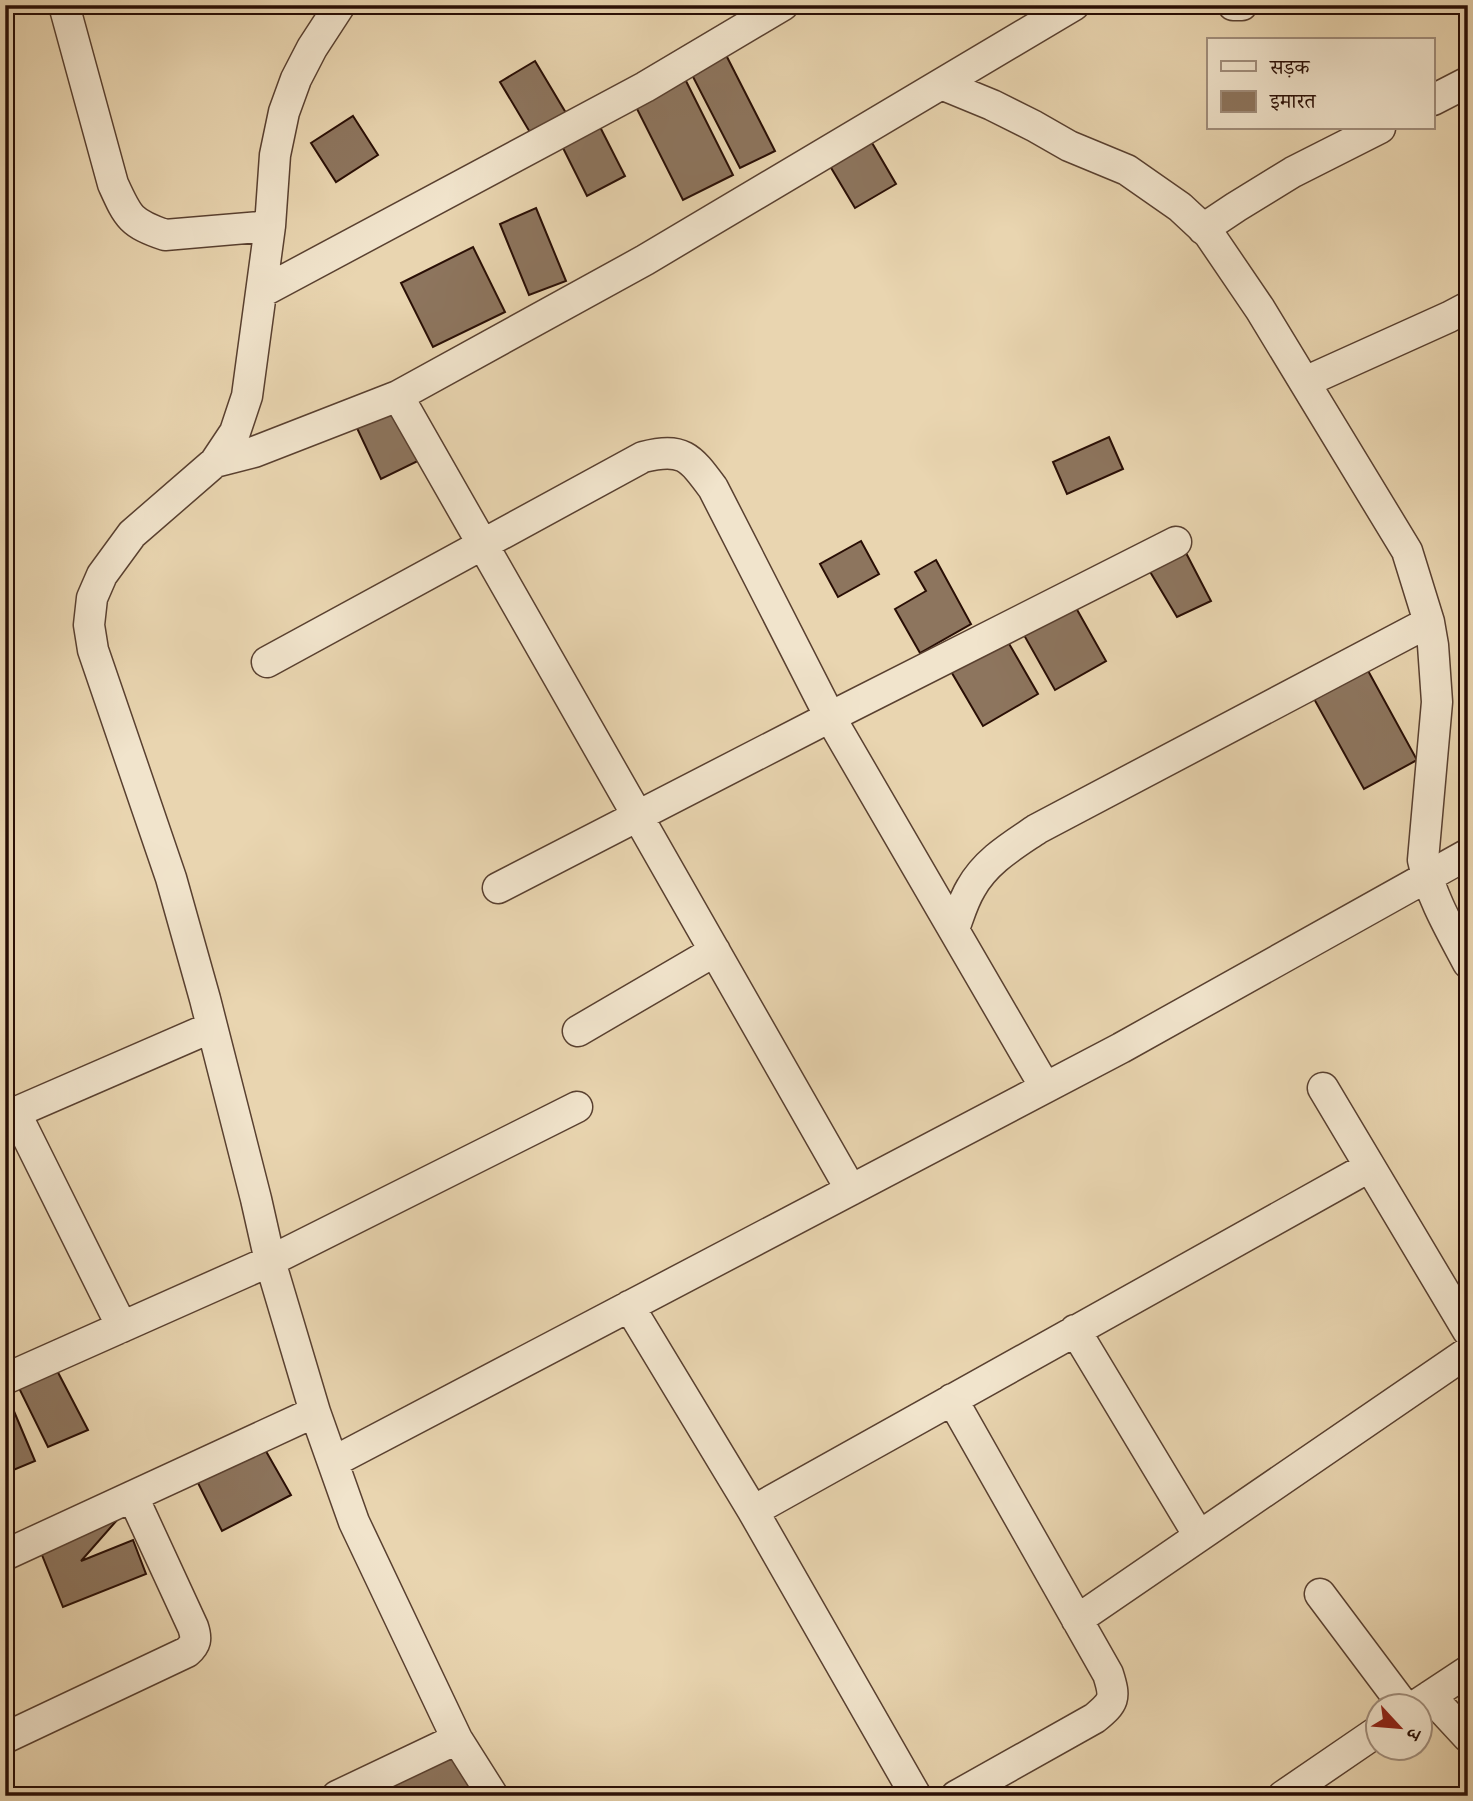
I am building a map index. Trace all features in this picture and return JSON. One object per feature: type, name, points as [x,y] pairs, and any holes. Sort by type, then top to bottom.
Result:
[{"type":"street","points":[[64,5],[113,184],[133,220],[165,235],[270,226]]},
{"type":"street","points":[[340,5],[312,48],[296,79],[284,112],[275,155],[270,226],[247,396],[235,432],[215,462],[132,534],[102,575],[92,598],[89,625],[93,650],[171,878],[212,1027],[270,1261],[315,1412],[354,1522],[457,1739],[493,1796]]},
{"type":"street","points":[[261,292],[646,87],[783,5]]},
{"type":"street","points":[[215,462],[254,452],[398,396],[645,260],[1074,5]]},
{"type":"street","points":[[1233,5],[1242,5]]},
{"type":"street","points":[[942,84],[1034,125],[1069,146],[1127,170],[1180,207],[1209,234],[1260,309],[1407,551],[1429,622],[1437,702],[1423,860],[1434,898],[1468,963]]},
{"type":"street","points":[[1434,100],[1466,87]]},
{"type":"street","points":[[1203,229],[1293,172],[1376,130]]},
{"type":"street","points":[[1305,382],[1468,307]]},
{"type":"street","points":[[398,396],[851,1189]]},
{"type":"street","points":[[267,662],[643,457],[661,452],[678,453],[696,465],[713,488],[830,717],[1045,1087]]},
{"type":"street","points":[[498,888],[1176,542]]},
{"type":"street","points":[[954,929],[970,889],[986,868],[1002,852],[1037,829],[1429,622]]},
{"type":"street","points":[[333,1462],[1121,1048],[1468,854]]},
{"type":"street","points":[[578,1031],[715,951]]},
{"type":"street","points":[[122,1326],[10,1114],[212,1027]]},
{"type":"street","points":[[1323,1088],[1468,1331]]},
{"type":"street","points":[[5,1379],[270,1261],[577,1107]]},
{"type":"street","points":[[753,1511],[1369,1167]]},
{"type":"street","points":[[629,1306],[753,1511],[916,1796]]},
{"type":"street","points":[[1075,1330],[1199,1536]]},
{"type":"street","points":[[1077,1619],[1468,1352]]},
{"type":"street","points":[[952,1399],[1108,1674],[1114,1691],[1110,1705],[1095,1718],[956,1796]]},
{"type":"street","points":[[5,1555],[315,1412]]},
{"type":"street","points":[[5,1738],[187,1653],[195,1646],[193,1627],[132,1497]]},
{"type":"street","points":[[1320,1594],[1406,1692]]},
{"type":"street","points":[[1434,1692],[1468,1671]]},
{"type":"street","points":[[1434,1715],[1468,1737]]},
{"type":"street","points":[[337,1796],[457,1739]]},
{"type":"street","points":[[1283,1796],[1364,1741]]},
{"type":"building","points":[[725,53],[775,151],[740,168],[690,71]]},
{"type":"building","points":[[535,61],[566,113],[531,134],[500,82]]},
{"type":"building","points":[[683,75],[733,175],[683,200],[633,101]]},
{"type":"building","points":[[353,116],[378,155],[336,182],[311,143]]},
{"type":"building","points":[[597,121],[625,176],[587,196],[559,140]]},
{"type":"building","points":[[868,136],[896,184],[855,208],[827,161]]},
{"type":"building","points":[[536,208],[566,281],[529,295],[500,224]]},
{"type":"building","points":[[473,247],[505,312],[433,347],[401,283]]},
{"type":"building","points":[[401,404],[426,457],[381,479],[356,426]]},
{"type":"building","points":[[1109,437],[1123,469],[1067,494],[1053,462]]},
{"type":"building","points":[[861,541],[879,574],[838,597],[820,564]]},
{"type":"building","points":[[1185,551],[1211,601],[1177,617],[1146,565]]},
{"type":"building","points":[[936,560],[971,624],[920,653],[895,609],[926,591],[915,572]]},
{"type":"building","points":[[1071,599],[1106,661],[1055,690],[1020,628]]},
{"type":"building","points":[[1004,635],[1038,694],[983,726],[949,668]]},
{"type":"building","points":[[1366,667],[1417,760],[1364,789],[1313,697]]},
{"type":"building","points":[[51,1359],[88,1430],[48,1447],[15,1380]]},
{"type":"building","points":[[5,1390],[35,1461],[11,1471],[5,1457]]},
{"type":"building","points":[[263,1446],[291,1495],[222,1531],[197,1481]]},
{"type":"building","points":[[118,1519],[81,1561],[133,1540],[146,1574],[63,1607],[40,1550]]},
{"type":"building","points":[[456,1748],[482,1796],[387,1796],[383,1789]]}]
